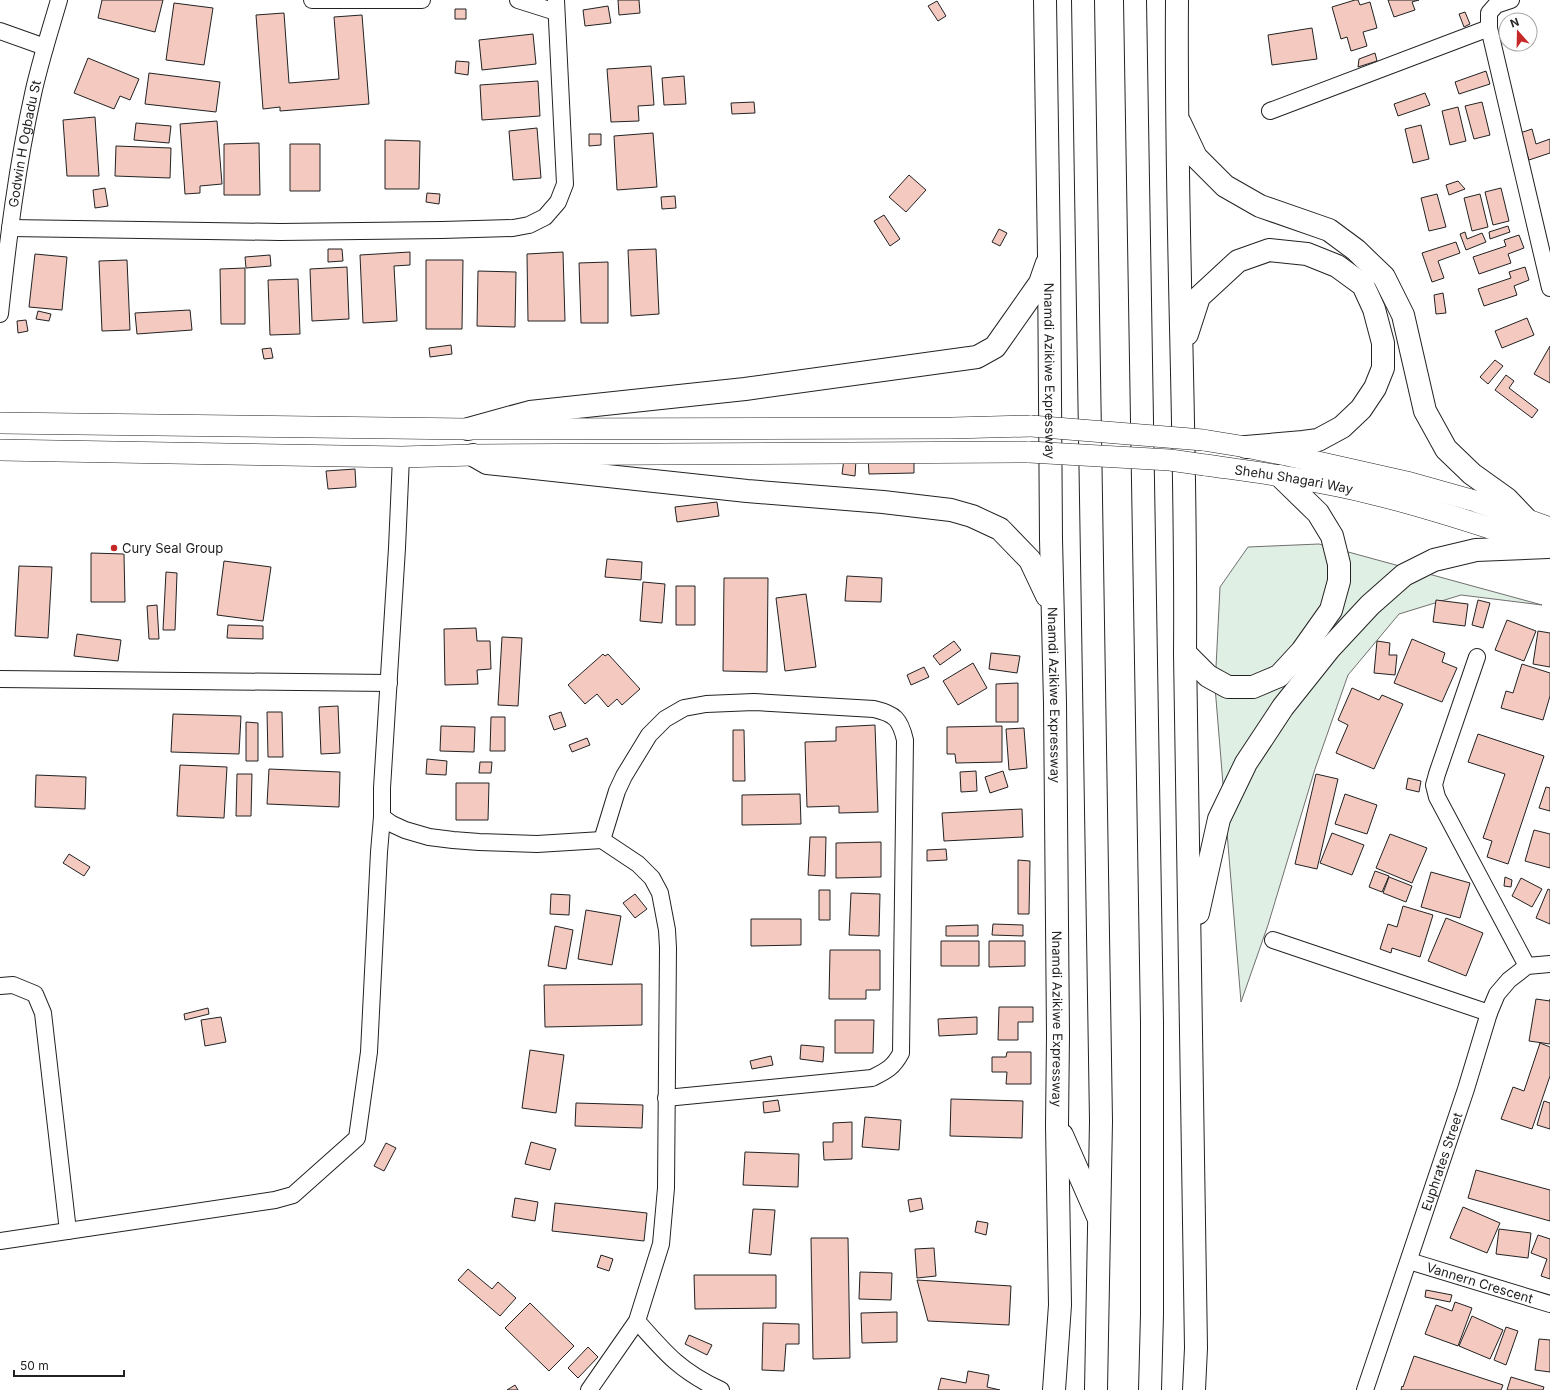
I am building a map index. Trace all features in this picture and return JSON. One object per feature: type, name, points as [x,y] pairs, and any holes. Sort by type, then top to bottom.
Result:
[{"type":"highway","name":"Nnamdi Azikiwe Expressway","points":[[1045,0],[1052,599],[1056,727],[1058,1035],[1057,1125],[1060,1305],[1054,1390]]},
{"type":"highway","points":[[1083,0],[1101,1113],[1096,1390]]},
{"type":"highway","points":[[1135,0],[1152,1022],[1152,1314],[1150,1390]]},
{"type":"highway","points":[[1177,0],[1176,114],[1186,551],[1186,653],[1196,1341],[1194,1390]]},
{"type":"highway","points":[[1176,114],[1196,157],[1225,186],[1260,206],[1328,230],[1356,250],[1384,276],[1403,315],[1424,411],[1446,449],[1472,474],[1507,500],[1527,520]]},
{"type":"highway","points":[[1182,350],[1199,297],[1238,261],[1269,250],[1307,254],[1338,266],[1362,285],[1374,309],[1383,343],[1383,368],[1375,388],[1361,410],[1342,427],[1318,440],[1246,447]]},
{"type":"highway","points":[[468,429],[530,412],[745,389],[977,357],[995,347],[1040,283],[1049,256]]},
{"type":"highway","points":[[473,455],[487,463],[740,491],[883,502],[951,510],[972,516],[1000,529],[1030,560],[1047,596],[1052,599]]},
{"type":"highway","points":[[1186,653],[1208,676],[1228,687],[1253,687],[1279,676],[1302,651],[1331,610],[1339,581],[1339,564],[1332,536],[1318,513],[1280,476]]},
{"type":"highway","points":[[1190,948],[1219,819],[1246,763],[1283,707],[1330,648],[1370,605],[1404,575],[1434,560],[1476,550],[1549,541]]},
{"type":"highway","points":[[1057,1125],[1100,1224]]},
{"type":"main road","name":"Shehu Shagari Way","points":[[0,423],[468,429],[937,428],[1032,426],[1203,440],[1246,447],[1411,483],[1475,501],[1527,520],[1549,541]]},
{"type":"main road","name":"Shehu Shagari Way","points":[[0,450],[401,457],[473,455],[1029,452],[1170,460],[1280,476],[1373,493],[1549,541]]},
{"type":"street","name":"Godwin H Ogbadu St","points":[[0,314],[10,228],[24,137],[33,93],[59,0]]},
{"type":"street","points":[[312,0],[422,0]]},
{"type":"street","points":[[10,228],[134,231],[287,232],[513,228],[529,225],[545,217],[558,202],[565,184],[556,6],[518,0]]},
{"type":"street","points":[[1511,0],[1496,5],[1489,13],[1489,28],[1550,288]]},
{"type":"street","points":[[1270,111],[1489,28]]},
{"type":"street","points":[[0,31],[45,47]]},
{"type":"street","points":[[0,1241],[275,1200],[294,1195],[357,1138],[369,1052],[401,457]]},
{"type":"street","points":[[1477,657],[1436,774],[1434,785],[1437,797],[1527,966],[1550,964]]},
{"type":"street","points":[[0,679],[389,683]]},
{"type":"street","points":[[602,840],[617,791],[624,776],[649,735],[665,719],[684,708],[706,704],[754,702],[874,709],[888,713],[896,718],[902,728],[905,740],[901,1053],[895,1064],[886,1072],[872,1078],[666,1098]]},
{"type":"street","points":[[382,817],[405,830],[429,837],[453,840],[537,844],[602,840],[638,864],[652,878],[660,893],[667,930],[668,948],[666,1188],[661,1244],[637,1321],[589,1390]]},
{"type":"street","points":[[1273,940],[1489,1014]]},
{"type":"street","name":"Euphrates Street","points":[[1365,1390],[1466,1089],[1489,1014],[1497,994],[1509,980],[1527,966]]},
{"type":"street","points":[[0,986],[13,985],[35,994],[43,1013],[68,1231]]},
{"type":"street","name":"Vannern Crescent","points":[[1409,1261],[1550,1304]]},
{"type":"street","points":[[637,1321],[660,1347],[686,1371],[701,1381],[721,1390]]},
{"type":"green space","points":[[1319,544],[1542,605],[1461,595],[1399,614],[1348,675],[1315,769],[1268,925],[1241,1002],[1215,687],[1220,587],[1248,547]]},
{"type":"building","points":[[102,0],[163,0],[155,32],[98,18]]},
{"type":"building","points":[[618,0],[639,0],[640,13],[619,15]]},
{"type":"building","points":[[1358,0],[1360,5],[1370,2],[1377,28],[1363,32],[1367,46],[1351,51],[1347,37],[1341,39],[1332,7]]},
{"type":"building","points":[[1388,0],[1419,0],[1412,2],[1415,10],[1394,17]]},
{"type":"building","points":[[937,1],[946,16],[938,21],[928,6]]},
{"type":"building","points":[[174,3],[213,8],[204,65],[166,60]]},
{"type":"building","points":[[608,6],[611,23],[585,26],[583,10]]},
{"type":"building","points":[[455,9],[466,9],[466,19],[455,19]]},
{"type":"building","points":[[1465,12],[1470,24],[1464,27],[1459,14]]},
{"type":"building","points":[[284,13],[289,83],[339,79],[334,17],[362,15],[369,104],[280,111],[280,107],[263,109],[256,15]]},
{"type":"building","points":[[1312,28],[1317,59],[1272,65],[1268,35]]},
{"type":"building","points":[[533,34],[536,64],[482,70],[479,40]]},
{"type":"building","points":[[1375,53],[1377,61],[1358,67],[1359,59]]},
{"type":"building","points":[[88,58],[139,79],[130,100],[120,96],[114,109],[74,93]]},
{"type":"building","points":[[456,61],[469,62],[468,75],[455,73]]},
{"type":"building","points":[[651,66],[654,105],[638,106],[639,121],[611,122],[607,69]]},
{"type":"building","points":[[1486,71],[1490,84],[1459,94],[1455,82]]},
{"type":"building","points":[[149,73],[220,82],[216,112],[145,104]]},
{"type":"building","points":[[684,76],[686,104],[664,105],[662,78]]},
{"type":"building","points":[[538,81],[540,116],[482,120],[480,85]]},
{"type":"building","points":[[1425,93],[1430,105],[1398,116],[1394,104]]},
{"type":"building","points":[[754,102],[755,113],[732,114],[731,103]]},
{"type":"building","points":[[1482,102],[1490,135],[1474,139],[1465,106]]},
{"type":"building","points":[[1458,107],[1466,141],[1450,145],[1442,111]]},
{"type":"building","points":[[95,117],[99,176],[67,176],[63,120]]},
{"type":"building","points":[[217,121],[222,184],[200,186],[200,193],[185,194],[180,124]]},
{"type":"building","points":[[136,123],[171,126],[169,143],[134,140]]},
{"type":"building","points":[[1421,125],[1429,159],[1413,163],[1405,129]]},
{"type":"building","points":[[537,128],[541,178],[513,180],[509,131]]},
{"type":"building","points":[[1532,129],[1536,144],[1550,139],[1550,153],[1529,160],[1520,133]]},
{"type":"building","points":[[653,133],[657,187],[617,190],[614,136]]},
{"type":"building","points":[[589,134],[601,134],[601,145],[589,146]]},
{"type":"building","points":[[385,140],[420,141],[419,189],[385,189]]},
{"type":"building","points":[[259,143],[260,195],[224,195],[224,144]]},
{"type":"building","points":[[290,144],[320,144],[320,191],[290,191]]},
{"type":"building","points":[[116,146],[171,148],[170,178],[115,176]]},
{"type":"building","points":[[909,175],[926,190],[906,212],[889,197]]},
{"type":"building","points":[[1458,181],[1465,189],[1449,195],[1446,185]]},
{"type":"building","points":[[105,188],[108,206],[95,208],[93,190]]},
{"type":"building","points":[[1501,188],[1509,221],[1493,225],[1485,192]]},
{"type":"building","points":[[427,193],[440,194],[439,204],[426,202]]},
{"type":"building","points":[[1437,194],[1446,227],[1429,231],[1421,198]]},
{"type":"building","points":[[1480,194],[1488,227],[1472,231],[1464,198]]},
{"type":"building","points":[[675,196],[676,208],[662,209],[661,197]]},
{"type":"building","points":[[884,215],[900,239],[890,246],[874,221]]},
{"type":"building","points":[[1508,226],[1510,232],[1490,239],[1489,232]]},
{"type":"building","points":[[999,229],[1007,233],[1000,246],[992,242]]},
{"type":"building","points":[[1465,232],[1467,239],[1482,233],[1486,242],[1466,250],[1460,234]]},
{"type":"building","points":[[1519,235],[1524,248],[1508,254],[1511,263],[1479,274],[1473,257],[1506,246],[1504,240]]},
{"type":"building","points":[[1456,242],[1460,253],[1438,261],[1444,278],[1432,282],[1422,253]]},
{"type":"building","points":[[328,249],[342,249],[343,261],[328,262]]},
{"type":"building","points":[[656,249],[659,314],[631,316],[628,250]]},
{"type":"building","points":[[410,252],[410,265],[394,266],[397,321],[363,323],[360,255]]},
{"type":"building","points":[[563,252],[565,321],[528,321],[527,254]]},
{"type":"building","points":[[35,254],[67,257],[62,310],[29,307]]},
{"type":"building","points":[[270,255],[271,266],[246,268],[245,257]]},
{"type":"building","points":[[127,260],[130,330],[102,331],[99,261]]},
{"type":"building","points":[[426,260],[463,260],[462,329],[426,329]]},
{"type":"building","points":[[608,262],[608,323],[581,323],[579,263]]},
{"type":"building","points":[[347,267],[349,319],[312,321],[310,269]]},
{"type":"building","points":[[1525,267],[1529,280],[1514,286],[1517,295],[1484,306],[1478,289],[1511,278],[1509,272]]},
{"type":"building","points":[[245,268],[245,324],[221,324],[220,269]]},
{"type":"building","points":[[478,271],[516,272],[515,327],[477,326]]},
{"type":"building","points":[[298,279],[300,334],[270,335],[268,280]]},
{"type":"building","points":[[1443,293],[1446,313],[1436,314],[1434,295]]},
{"type":"building","points":[[190,310],[192,330],[137,334],[135,313]]},
{"type":"building","points":[[38,311],[51,314],[49,321],[36,319]]},
{"type":"building","points":[[1527,318],[1534,335],[1502,348],[1495,331]]},
{"type":"building","points":[[26,320],[28,331],[18,333],[17,321]]},
{"type":"building","points":[[451,345],[452,354],[430,357],[429,348]]},
{"type":"building","points":[[1550,346],[1550,383],[1534,374]]},
{"type":"building","points":[[271,348],[273,358],[264,359],[262,349]]},
{"type":"building","points":[[1495,360],[1503,366],[1488,384],[1480,377]]},
{"type":"building","points":[[1506,375],[1514,381],[1509,388],[1538,410],[1532,418],[1495,390]]},
{"type":"building","points":[[914,456],[914,473],[869,474],[868,457]]},
{"type":"building","points":[[844,459],[856,460],[855,476],[842,474]]},
{"type":"building","points":[[355,469],[356,487],[328,489],[326,471]]},
{"type":"building","points":[[717,502],[719,516],[677,522],[675,507]]},
{"type":"building","points":[[91,553],[124,554],[125,602],[91,602]]},
{"type":"building","points":[[607,559],[642,562],[641,580],[605,577]]},
{"type":"building","points":[[224,561],[271,567],[263,621],[217,615]]},
{"type":"building","points":[[19,566],[52,567],[48,638],[15,636]]},
{"type":"building","points":[[166,572],[177,573],[175,630],[163,630]]},
{"type":"building","points":[[847,576],[882,578],[881,602],[845,601]]},
{"type":"building","points":[[724,578],[768,578],[767,672],[723,671]]},
{"type":"building","points":[[643,582],[665,584],[662,623],[640,621]]},
{"type":"building","points":[[676,586],[695,586],[695,625],[676,625]]},
{"type":"building","points":[[806,594],[816,667],[785,671],[776,598]]},
{"type":"building","points":[[1436,600],[1468,604],[1465,626],[1433,622]]},
{"type":"building","points":[[1478,600],[1490,603],[1483,628],[1472,625]]},
{"type":"building","points":[[157,605],[159,639],[149,639],[147,606]]},
{"type":"building","points":[[1507,620],[1536,631],[1524,661],[1495,650]]},
{"type":"building","points":[[228,625],[263,626],[263,639],[227,638]]},
{"type":"building","points":[[476,628],[477,641],[490,641],[491,669],[477,670],[478,684],[445,685],[444,629]]},
{"type":"building","points":[[1538,631],[1550,633],[1550,667],[1533,664]]},
{"type":"building","points":[[77,634],[121,640],[118,661],[74,656]]},
{"type":"building","points":[[502,637],[522,638],[518,706],[498,705]]},
{"type":"building","points":[[1412,639],[1445,653],[1442,662],[1457,668],[1442,702],[1394,683]]},
{"type":"building","points":[[954,641],[961,650],[940,665],[933,656]]},
{"type":"building","points":[[1377,641],[1390,643],[1389,655],[1397,655],[1395,675],[1374,673]]},
{"type":"building","points":[[991,653],[1020,656],[1017,673],[989,669]]},
{"type":"building","points":[[603,654],[605,656],[608,654],[640,689],[622,705],[617,699],[608,707],[597,694],[585,704],[568,685]]},
{"type":"building","points":[[973,663],[987,688],[958,705],[943,681]]},
{"type":"building","points":[[1522,664],[1550,673],[1550,696],[1543,720],[1501,708],[1506,691],[1513,693]]},
{"type":"building","points":[[924,667],[929,677],[911,685],[907,675]]},
{"type":"building","points":[[1018,683],[1018,722],[996,722],[996,684]]},
{"type":"building","points":[[1352,688],[1379,700],[1382,695],[1403,704],[1374,769],[1336,753],[1348,725],[1338,720]]},
{"type":"building","points":[[338,706],[340,753],[321,754],[319,707]]},
{"type":"building","points":[[267,712],[282,712],[283,757],[268,757]]},
{"type":"building","points":[[561,712],[566,726],[554,730],[549,716]]},
{"type":"building","points":[[173,714],[241,716],[239,754],[171,752]]},
{"type":"building","points":[[491,717],[505,717],[505,751],[490,751]]},
{"type":"building","points":[[246,722],[258,723],[258,761],[246,761]]},
{"type":"building","points":[[875,725],[878,812],[839,813],[839,806],[807,807],[805,742],[836,741],[836,727]]},
{"type":"building","points":[[441,726],[475,727],[474,752],[440,751]]},
{"type":"building","points":[[1002,726],[1002,762],[956,763],[955,754],[947,754],[947,727]]},
{"type":"building","points":[[1024,728],[1027,768],[1009,770],[1006,729]]},
{"type":"building","points":[[733,730],[744,730],[745,781],[733,781]]},
{"type":"building","points":[[1478,734],[1544,756],[1508,864],[1487,857],[1492,841],[1483,838],[1505,774],[1468,762]]},
{"type":"building","points":[[587,738],[590,745],[572,752],[569,745]]},
{"type":"building","points":[[427,759],[447,761],[446,775],[426,774]]},
{"type":"building","points":[[480,762],[492,762],[491,773],[479,773]]},
{"type":"building","points":[[180,765],[227,767],[224,818],[177,816]]},
{"type":"building","points":[[269,769],[340,772],[339,807],[267,804]]},
{"type":"building","points":[[976,771],[977,791],[961,792],[960,772]]},
{"type":"building","points":[[1003,771],[1008,787],[990,793],[985,777]]},
{"type":"building","points":[[237,774],[252,774],[251,816],[236,816]]},
{"type":"building","points":[[1316,774],[1338,779],[1317,869],[1295,864]]},
{"type":"building","points":[[36,775],[86,777],[85,809],[35,807]]},
{"type":"building","points":[[1408,778],[1421,781],[1419,792],[1406,789]]},
{"type":"building","points":[[456,783],[489,783],[488,820],[456,820]]},
{"type":"building","points":[[1546,787],[1550,788],[1550,811],[1539,808]]},
{"type":"building","points":[[800,794],[801,824],[742,825],[742,795]]},
{"type":"building","points":[[1345,794],[1377,805],[1367,834],[1335,824]]},
{"type":"building","points":[[1022,809],[1023,837],[944,841],[942,813]]},
{"type":"building","points":[[1534,830],[1550,834],[1550,868],[1525,861]]},
{"type":"building","points":[[1332,833],[1364,845],[1352,875],[1320,863]]},
{"type":"building","points":[[1390,834],[1427,848],[1412,883],[1376,868]]},
{"type":"building","points":[[810,837],[826,837],[825,876],[808,875]]},
{"type":"building","points":[[881,842],[881,877],[836,878],[836,843]]},
{"type":"building","points":[[946,849],[947,860],[927,861],[927,850]]},
{"type":"building","points":[[69,854],[90,867],[84,876],[63,863]]},
{"type":"building","points":[[1018,860],[1030,861],[1029,914],[1018,914]]},
{"type":"building","points":[[1375,871],[1389,876],[1382,892],[1369,887]]},
{"type":"building","points":[[1431,872],[1470,883],[1460,918],[1421,907]]},
{"type":"building","points":[[1389,877],[1412,886],[1406,902],[1383,893]]},
{"type":"building","points":[[1505,877],[1512,880],[1511,887],[1504,886]]},
{"type":"building","points":[[1521,878],[1542,889],[1532,907],[1512,896]]},
{"type":"building","points":[[1548,889],[1550,890],[1550,924],[1536,918]]},
{"type":"building","points":[[819,890],[830,890],[830,920],[819,920]]},
{"type":"building","points":[[851,893],[880,894],[879,936],[849,935]]},
{"type":"building","points":[[551,894],[570,895],[569,915],[550,914]]},
{"type":"building","points":[[635,894],[647,909],[635,918],[623,903]]},
{"type":"building","points":[[1403,906],[1433,915],[1420,957],[1392,948],[1391,953],[1380,949],[1388,924],[1397,927]]},
{"type":"building","points":[[586,910],[621,916],[612,965],[578,959]]},
{"type":"building","points":[[1446,918],[1483,933],[1466,976],[1428,961]]},
{"type":"building","points":[[751,919],[801,919],[801,945],[751,946]]},
{"type":"building","points":[[993,924],[1023,925],[1023,936],[992,935]]},
{"type":"building","points":[[978,925],[978,936],[946,936],[946,926]]},
{"type":"building","points":[[555,926],[573,930],[566,969],[548,966]]},
{"type":"building","points":[[941,941],[979,941],[979,966],[941,966]]},
{"type":"building","points":[[989,941],[1025,941],[1025,966],[989,967]]},
{"type":"building","points":[[830,950],[880,950],[880,990],[866,990],[866,999],[829,999]]},
{"type":"building","points":[[642,984],[642,1025],[545,1027],[544,985]]},
{"type":"building","points":[[1536,999],[1550,1001],[1550,1044],[1529,1041]]},
{"type":"building","points":[[999,1007],[1033,1007],[1033,1022],[1018,1022],[1018,1040],[998,1040]]},
{"type":"building","points":[[208,1008],[209,1014],[185,1020],[184,1014]]},
{"type":"building","points":[[221,1017],[226,1042],[205,1046],[201,1020]]},
{"type":"building","points":[[977,1017],[977,1034],[939,1036],[938,1019]]},
{"type":"building","points":[[835,1020],[874,1020],[873,1053],[835,1053]]},
{"type":"building","points":[[1540,1043],[1550,1047],[1550,1076],[1532,1129],[1501,1119],[1513,1087],[1524,1091]]},
{"type":"building","points":[[801,1045],[824,1047],[823,1062],[800,1059]]},
{"type":"building","points":[[530,1050],[564,1055],[556,1113],[522,1108]]},
{"type":"building","points":[[1007,1052],[1031,1052],[1031,1084],[1006,1084],[1007,1072],[992,1072],[992,1057],[1006,1057]]},
{"type":"building","points":[[771,1056],[773,1065],[752,1069],[750,1061]]},
{"type":"building","points":[[951,1099],[1023,1101],[1022,1138],[950,1136]]},
{"type":"building","points":[[778,1100],[780,1111],[764,1113],[763,1102]]},
{"type":"building","points":[[1544,1101],[1550,1103],[1550,1129],[1537,1125]]},
{"type":"building","points":[[576,1103],[643,1105],[642,1128],[575,1126]]},
{"type":"building","points":[[865,1117],[901,1120],[899,1150],[862,1147]]},
{"type":"building","points":[[852,1122],[852,1159],[824,1160],[823,1142],[833,1142],[833,1123]]},
{"type":"building","points":[[531,1142],[556,1149],[550,1170],[525,1164]]},
{"type":"building","points":[[386,1143],[396,1148],[384,1171],[374,1166]]},
{"type":"building","points":[[745,1152],[799,1154],[798,1187],[743,1185]]},
{"type":"building","points":[[1476,1170],[1550,1190],[1550,1221],[1468,1198]]},
{"type":"building","points":[[515,1198],[538,1202],[535,1221],[512,1217]]},
{"type":"building","points":[[921,1198],[923,1209],[910,1212],[908,1200]]},
{"type":"building","points":[[555,1203],[647,1213],[644,1241],[552,1231]]},
{"type":"building","points":[[1463,1207],[1500,1223],[1487,1253],[1450,1238]]},
{"type":"building","points":[[753,1209],[775,1210],[771,1255],[749,1253]]},
{"type":"building","points":[[977,1221],[988,1223],[986,1235],[975,1232]]},
{"type":"building","points":[[1499,1229],[1531,1233],[1528,1258],[1496,1254]]},
{"type":"building","points":[[1538,1235],[1550,1239],[1550,1279],[1541,1276],[1547,1259],[1531,1253]]},
{"type":"building","points":[[811,1238],[848,1238],[850,1358],[813,1359]]},
{"type":"building","points":[[934,1248],[936,1276],[917,1278],[915,1249]]},
{"type":"building","points":[[601,1255],[613,1259],[609,1271],[597,1267]]},
{"type":"building","points":[[468,1269],[492,1289],[498,1282],[516,1298],[500,1316],[458,1280]]},
{"type":"building","points":[[860,1272],[892,1273],[891,1300],[859,1299]]},
{"type":"building","points":[[694,1275],[776,1275],[776,1308],[695,1309]]},
{"type":"building","points":[[917,1280],[1011,1286],[1009,1325],[928,1321]]},
{"type":"building","points":[[1426,1290],[1452,1295],[1450,1302],[1425,1297]]},
{"type":"building","points":[[1455,1302],[1472,1308],[1458,1346],[1425,1334],[1436,1305],[1452,1311]]},
{"type":"building","points":[[530,1303],[574,1346],[549,1371],[505,1328]]},
{"type":"building","points":[[897,1312],[897,1342],[862,1343],[861,1313]]},
{"type":"building","points":[[1472,1316],[1503,1330],[1490,1359],[1459,1346]]},
{"type":"building","points":[[763,1323],[799,1324],[799,1344],[786,1344],[784,1371],[762,1370]]},
{"type":"building","points":[[1506,1327],[1518,1331],[1506,1365],[1494,1360]]},
{"type":"building","points":[[689,1335],[712,1345],[707,1355],[685,1344]]},
{"type":"building","points":[[1539,1339],[1550,1340],[1550,1372],[1535,1370]]},
{"type":"building","points":[[588,1347],[598,1357],[578,1378],[568,1368]]},
{"type":"building","points":[[1414,1356],[1503,1385],[1501,1390],[1401,1390]]},
{"type":"building","points":[[968,1371],[989,1375],[987,1387],[1000,1390],[938,1390],[941,1378],[966,1383]]},
{"type":"building","points":[[1511,1377],[1544,1387],[1543,1390],[1507,1390]]},
{"type":"building","points":[[515,1385],[518,1390],[507,1390]]},
{"type":"place","name":"Cury Seal Group","points":[[114,548]]}]
